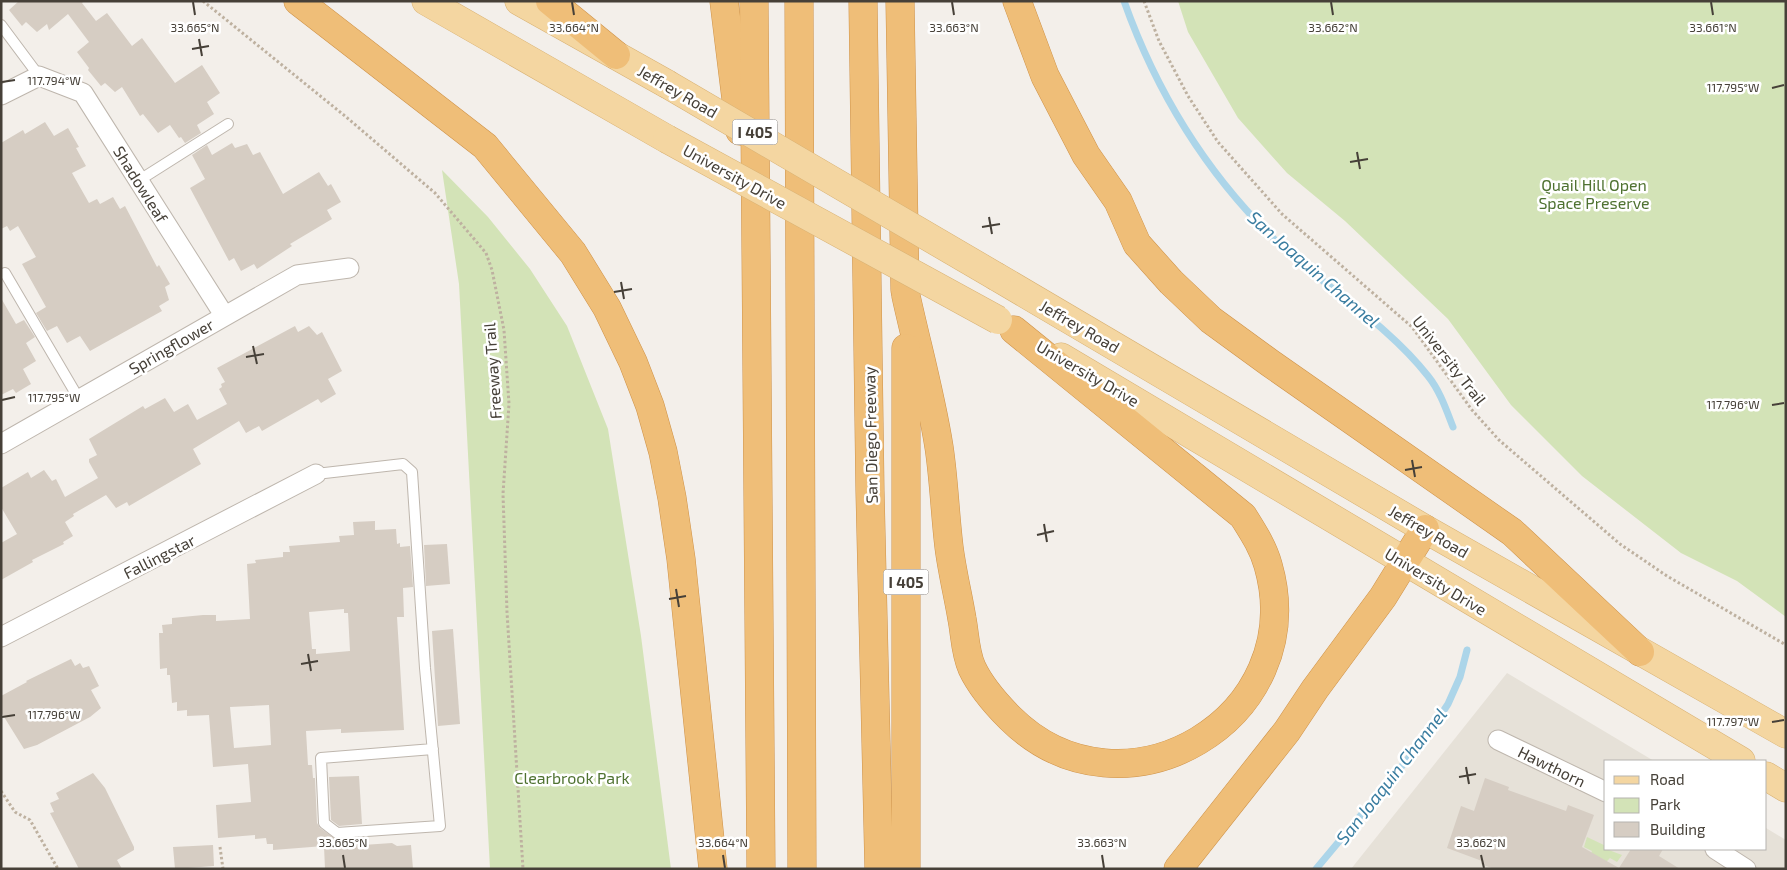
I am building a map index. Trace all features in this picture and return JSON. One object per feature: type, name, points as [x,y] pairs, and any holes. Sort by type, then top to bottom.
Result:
[{"type":"highway","points":[[298,1],[484,146],[573,253],[607,308],[633,362],[650,406],[663,452],[672,498],[681,560],[713,869]]},
{"type":"highway","points":[[550,1],[616,55]]},
{"type":"highway","points":[[724,1],[755,262]]},
{"type":"highway","name":"I 405","points":[[754,1],[761,869]]},
{"type":"highway","points":[[799,1],[802,869]]},
{"type":"highway","name":"San Diego Freeway","points":[[863,1],[870,471],[879,869]]},
{"type":"highway","name":"I 405","points":[[900,1],[906,296],[906,869]]},
{"type":"highway","points":[[1017,1],[1045,76],[1086,155],[1118,201],[1137,244],[1170,282],[1212,320],[1270,363],[1512,532],[1640,652]]},
{"type":"highway","points":[[906,296],[939,448],[949,549],[971,666],[983,688],[1024,732],[1061,753],[1085,761],[1110,764],[1135,763],[1158,759],[1181,751],[1204,739],[1223,724],[1243,704],[1257,680],[1266,656],[1274,612],[1273,588],[1268,564],[1257,538],[1243,516],[1006,325]]},
{"type":"highway","points":[[1178,869],[1287,731],[1315,689],[1383,598],[1425,529]]},
{"type":"main road","name":"University Drive","points":[[426,1],[667,139],[1006,325],[1340,521],[1404,563],[1739,760]]},
{"type":"main road","name":"Jeffrey Road","points":[[519,1],[667,84],[1425,529],[1640,652]]},
{"type":"main road","points":[[1640,652],[1786,734]]},
{"type":"main road","points":[[1767,777],[1786,788]]},
{"type":"street","points":[[1,95],[39,76]]},
{"type":"street","name":"Shadowleaf","points":[[39,76],[83,93],[224,316]]},
{"type":"street","name":"Springflower","points":[[1,444],[297,275],[349,268]]},
{"type":"street","name":"Fallingstar","points":[[1,637],[316,474]]},
{"type":"street","name":"Hawthorn","points":[[1498,740],[1604,791]]},
{"type":"street","points":[[1717,850],[1746,869]]},
{"type":"lane","points":[[1,25],[39,76]]},
{"type":"lane","points":[[138,180],[228,124]]},
{"type":"lane","points":[[5,273],[79,400]]},
{"type":"lane","points":[[316,474],[403,464],[412,472],[440,826],[337,833],[324,823],[322,758],[433,749]]},
{"type":"path","name":"Freeway Trail","points":[[203,1],[345,116],[435,193],[486,253],[492,270],[504,330],[510,404],[503,494],[507,612],[523,869]]},
{"type":"path","name":"University Trail","points":[[1144,1],[1159,42],[1188,96],[1218,142],[1282,214],[1412,327],[1472,410],[1499,440],[1620,544],[1668,576],[1786,645]]},
{"type":"path","points":[[1,791],[15,812],[30,820],[58,869]]},
{"type":"path","points":[[220,847],[223,869]]},
{"type":"shaded area","points":[[1507,673],[1652,760],[1604,760],[1604,850],[1767,850],[1767,829],[1786,840],[1786,869],[1351,869]]},
{"type":"green space","name":"Quail Hill Open Space Preserve","points":[[1178,1],[1786,1],[1786,617],[1737,581],[1681,553],[1582,476],[1511,405],[1448,319],[1345,221],[1287,173],[1238,118],[1188,32]]},
{"type":"green space","name":"Clearbrook Park","points":[[442,170],[488,217],[530,269],[567,326],[608,429],[641,636],[671,869],[490,869],[459,284]]},
{"type":"green space","points":[[1587,837],[1604,845],[1604,850],[1622,855],[1617,862],[1610,858],[1605,863],[1585,869],[1592,851],[1584,847]]},
{"type":"building","points":[[19,1],[84,1],[82,3],[96,21],[107,13],[132,46],[142,38],[175,83],[202,65],[220,93],[207,102],[214,114],[197,125],[201,133],[185,143],[170,125],[158,133],[143,114],[140,116],[122,87],[115,92],[105,83],[101,86],[88,70],[89,68],[77,52],[89,42],[68,14],[49,30],[47,24],[37,32],[26,22],[22,26],[9,10]]},
{"type":"building","points":[[45,122],[54,136],[68,128],[79,147],[76,148],[86,166],[72,173],[89,203],[97,199],[100,204],[113,197],[120,209],[125,206],[157,267],[159,265],[170,284],[165,287],[169,300],[159,306],[162,311],[90,351],[80,336],[67,343],[57,326],[47,331],[36,313],[46,307],[22,264],[36,257],[18,226],[10,231],[7,226],[1,229],[1,143],[23,130],[25,134]]},
{"type":"building","points":[[232,143],[235,148],[247,144],[253,155],[260,152],[283,194],[319,172],[328,186],[331,184],[341,202],[327,210],[332,219],[290,244],[292,246],[257,269],[254,264],[241,271],[234,258],[229,261],[190,188],[205,179],[192,155],[207,145],[212,155]]},
{"type":"building","points":[[1,298],[16,324],[24,320],[35,337],[26,343],[36,361],[23,369],[31,384],[16,393],[13,389],[1,395]]},
{"type":"building","points":[[295,326],[298,332],[309,326],[317,335],[322,332],[342,371],[328,379],[336,394],[321,403],[318,399],[262,431],[259,426],[246,433],[239,421],[193,449],[201,464],[129,506],[127,502],[116,508],[106,495],[73,514],[74,516],[65,522],[73,536],[63,542],[64,544],[32,560],[33,562],[1,580],[1,543],[17,534],[1,507],[1,488],[28,472],[31,478],[44,470],[52,481],[56,479],[65,497],[98,478],[89,462],[89,459],[97,455],[89,439],[143,406],[145,409],[165,398],[174,412],[188,404],[197,420],[227,404],[219,389],[222,387],[221,384],[225,382],[217,368]]},
{"type":"building","points":[[375,521],[375,530],[396,529],[397,544],[400,543],[400,547],[410,546],[413,587],[403,588],[404,617],[397,617],[404,730],[341,733],[341,729],[306,731],[308,765],[312,765],[313,778],[315,778],[317,823],[320,828],[337,840],[363,838],[363,845],[392,843],[397,846],[411,845],[413,869],[325,869],[324,846],[273,850],[273,844],[267,844],[266,838],[255,839],[255,835],[218,838],[216,805],[251,802],[248,764],[213,767],[209,715],[187,716],[187,710],[177,711],[177,702],[172,703],[170,675],[167,675],[167,668],[160,669],[159,633],[163,633],[162,625],[172,624],[172,618],[203,615],[216,615],[216,621],[250,619],[247,564],[256,563],[255,560],[283,557],[283,552],[290,552],[289,546],[340,542],[339,536],[354,535],[353,522]],"holes":[[[344,609],[344,613],[348,613],[350,651],[316,654],[316,649],[312,649],[309,612]],[[269,705],[271,745],[234,748],[230,707]]]},
{"type":"building","points":[[447,544],[450,584],[426,586],[424,545]]},
{"type":"building","points":[[453,629],[460,724],[438,726],[432,631]]},
{"type":"building","points":[[71,659],[75,666],[80,663],[83,668],[89,666],[99,686],[91,690],[101,708],[90,717],[37,745],[24,749],[1,712],[1,696],[26,681]]},
{"type":"building","points":[[93,773],[105,788],[134,847],[134,850],[117,860],[122,869],[79,869],[50,813],[54,812],[50,803],[59,799],[56,793]]},
{"type":"building","points":[[359,776],[362,824],[339,826],[331,820],[329,777]]},
{"type":"building","points":[[1485,778],[1509,787],[1508,790],[1566,811],[1568,805],[1594,815],[1582,847],[1619,868],[1630,850],[1662,850],[1659,856],[1680,869],[1494,869],[1481,864],[1482,861],[1447,848],[1461,806],[1474,811]]},
{"type":"building","points":[[213,845],[214,866],[175,869],[173,847]]},
{"type":"waterway","name":"San Joaquin Channel","points":[[1124,1],[1151,67],[1167,98],[1204,157],[1248,212],[1273,238],[1292,256],[1393,338],[1411,356],[1436,388],[1453,427]]},
{"type":"waterway","name":"San Joaquin Channel","points":[[1316,869],[1427,736],[1448,704],[1460,677],[1467,650]]}]
